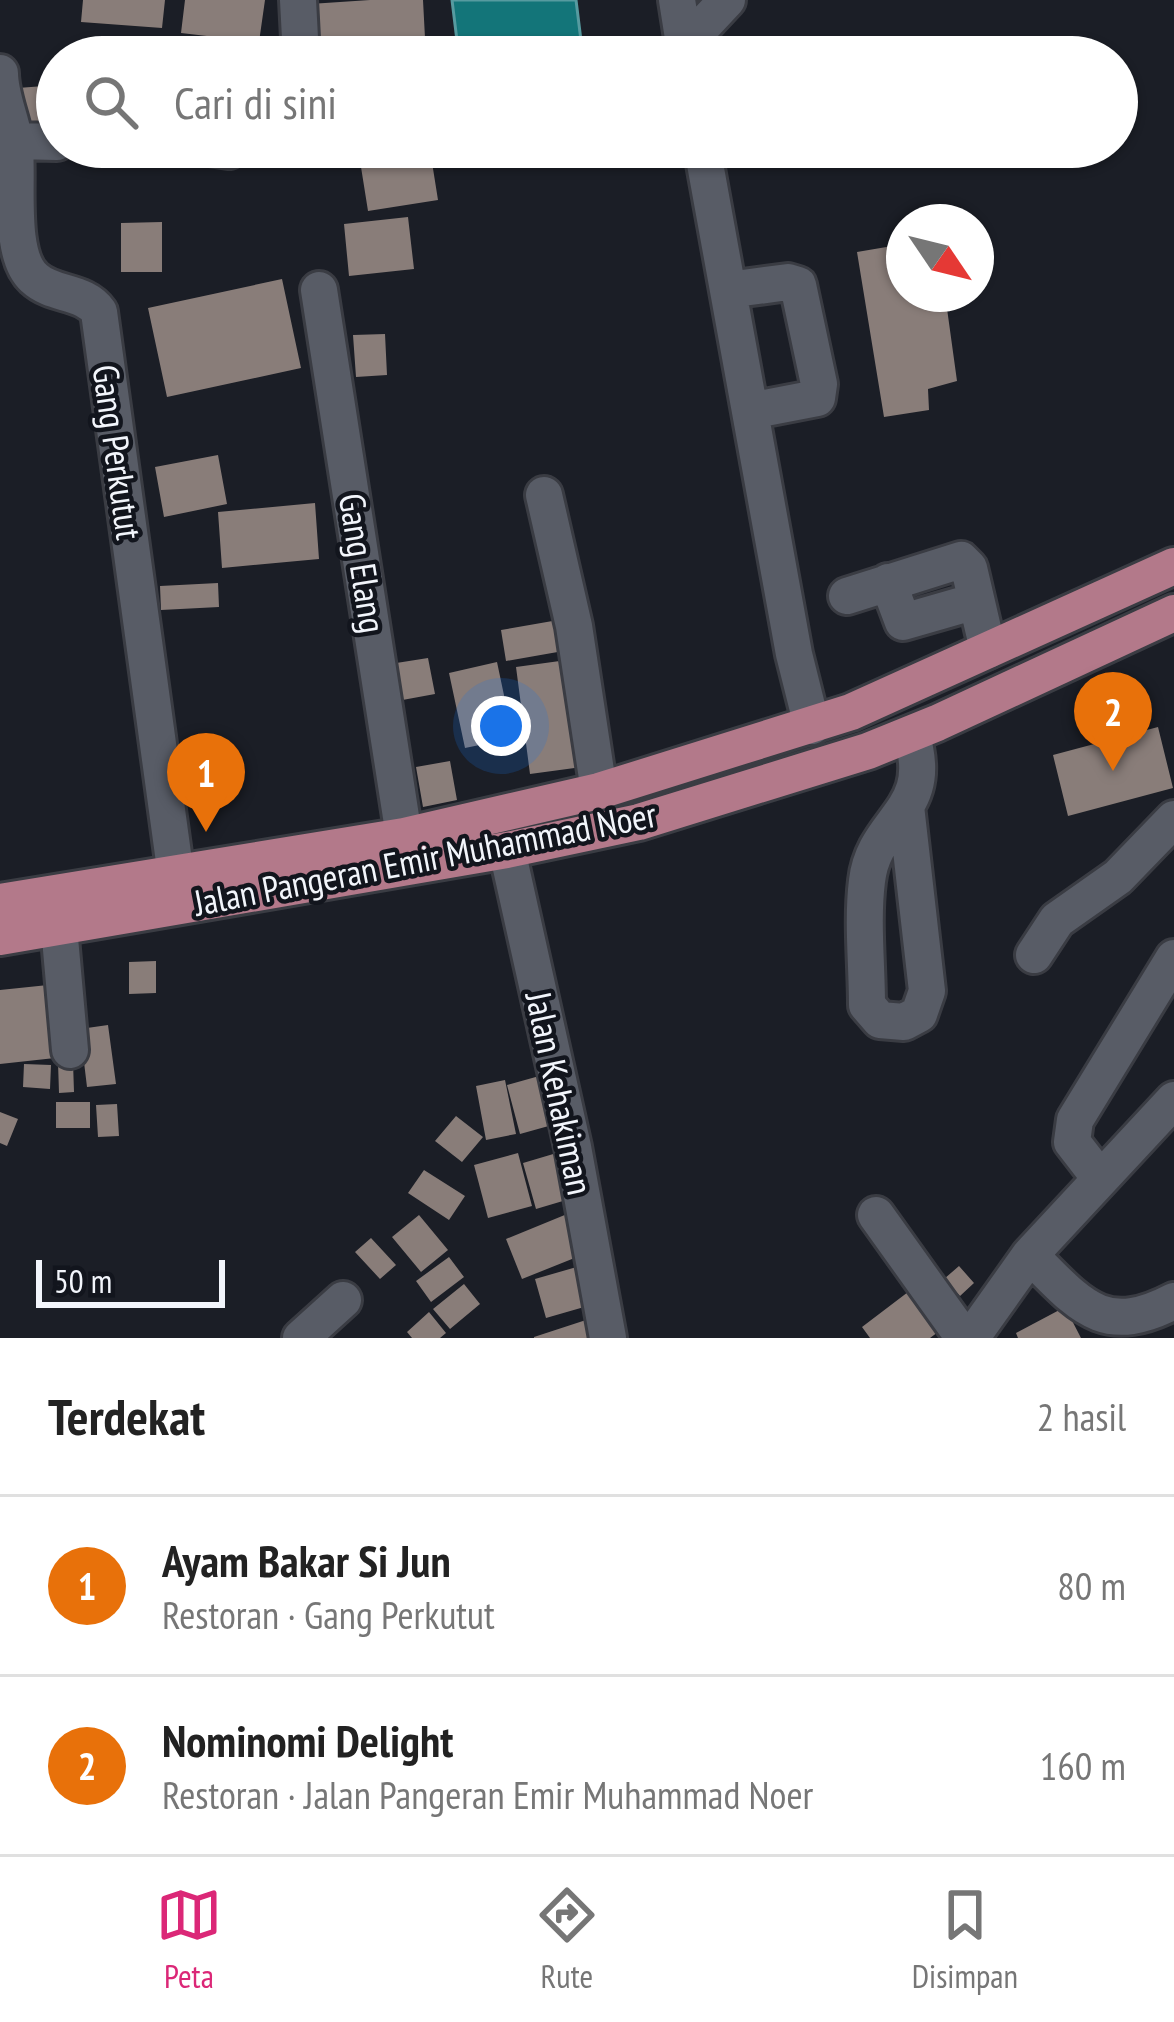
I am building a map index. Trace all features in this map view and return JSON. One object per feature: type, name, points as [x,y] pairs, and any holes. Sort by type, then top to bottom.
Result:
[{"type":"main road","name":"Jalan Pangeran Emir Muhammad Noer","points":[[0,902],[176,876],[220,883],[507,850],[599,791],[812,726],[1174,566]]},
{"type":"main road","name":"Jalan Pangeran Emir Muhammad Noer","points":[[0,937],[59,927],[404,836],[549,823],[639,821],[847,758],[924,728],[1174,613]]},
{"type":"main road","points":[[922,681],[924,728]]},
{"type":"street","points":[[298,0],[300,36]]},
{"type":"street","points":[[676,0],[682,36]]},
{"type":"street","points":[[697,36],[727,0]]},
{"type":"street","name":"Gang Perkutut","points":[[0,73],[14,140],[25,266],[34,279],[91,300],[99,312],[176,876]]},
{"type":"street","points":[[14,140],[36,141]]},
{"type":"street","points":[[706,168],[794,654],[812,726]]},
{"type":"street","points":[[728,290],[788,282],[799,285],[820,384],[818,398],[750,411]]},
{"type":"street","name":"Gang Elang","points":[[319,290],[404,836]]},
{"type":"street","points":[[544,495],[574,626],[599,791]]},
{"type":"street","points":[[847,596],[961,560],[968,568],[988,650]]},
{"type":"street","points":[[906,806],[927,991],[919,1014],[904,1022],[875,1018],[867,1005],[867,880],[920,769],[924,728]]},
{"type":"street","points":[[1034,955],[1057,920],[1118,877],[1174,819]]},
{"type":"street","name":"Jalan Kehakiman","points":[[507,850],[608,1338]]},
{"type":"street","points":[[59,927],[70,1050]]},
{"type":"street","points":[[1100,1177],[1072,1142],[1075,1120],[1174,958]]},
{"type":"street","points":[[876,1215],[968,1338],[1030,1255],[1174,1100]]},
{"type":"street","points":[[1030,1255],[1100,1322],[1120,1327],[1167,1318]]},
{"type":"street","points":[[301,1338],[343,1300]]},
{"type":"water","points":[[452,0],[576,0],[580,36],[456,36]]},
{"type":"building","points":[[83,0],[165,0],[162,28],[81,22]]},
{"type":"building","points":[[185,0],[265,0],[260,36],[181,33]]},
{"type":"building","points":[[423,0],[425,36],[312,36],[310,4]]},
{"type":"building","points":[[36,87],[36,135],[21,136],[18,88]]},
{"type":"building","points":[[361,168],[433,168],[438,200],[368,211]]},
{"type":"building","points":[[408,217],[414,269],[349,276],[344,224]]},
{"type":"building","points":[[162,222],[162,272],[121,272],[121,223]]},
{"type":"building","points":[[886,247],[886,312],[947,312],[957,381],[928,389],[929,410],[884,417],[857,252]]},
{"type":"building","points":[[282,279],[301,368],[167,397],[148,308]]},
{"type":"building","points":[[385,334],[387,375],[356,377],[353,335]]},
{"type":"building","points":[[218,455],[227,504],[164,517],[155,467]]},
{"type":"building","points":[[315,503],[319,559],[222,568],[218,512]]},
{"type":"building","points":[[218,583],[219,607],[161,610],[160,586]]},
{"type":"building","points":[[564,619],[569,650],[506,661],[501,630]]},
{"type":"building","points":[[428,658],[435,694],[397,701],[390,664]]},
{"type":"building","points":[[567,660],[582,767],[530,774],[516,667]]},
{"type":"building","points":[[497,662],[513,738],[465,748],[449,673]]},
{"type":"building","points":[[1158,727],[1173,788],[1068,816],[1053,755]]},
{"type":"building","points":[[198,744],[203,786],[178,790],[172,748]]},
{"type":"building","points":[[450,761],[457,800],[423,807],[416,767]]},
{"type":"building","points":[[156,961],[156,993],[129,994],[129,962]]},
{"type":"building","points":[[48,985],[55,1058],[0,1064],[0,990]]},
{"type":"building","points":[[108,1025],[116,1084],[87,1087],[80,1029]]},
{"type":"building","points":[[58,1062],[73,1062],[74,1092],[59,1093]]},
{"type":"building","points":[[24,1064],[51,1065],[50,1089],[23,1087]]},
{"type":"building","points":[[550,1073],[563,1122],[520,1134],[507,1085]]},
{"type":"building","points":[[505,1080],[516,1134],[486,1140],[476,1086]]},
{"type":"building","points":[[56,1102],[90,1102],[90,1128],[56,1128]]},
{"type":"building","points":[[117,1104],[119,1136],[98,1137],[96,1105]]},
{"type":"building","points":[[0,1112],[18,1119],[7,1146],[0,1143]]},
{"type":"building","points":[[456,1116],[483,1137],[462,1162],[435,1141]]},
{"type":"building","points":[[560,1152],[573,1198],[536,1209],[523,1163]]},
{"type":"building","points":[[518,1153],[532,1206],[488,1218],[474,1165]]},
{"type":"building","points":[[424,1170],[465,1196],[449,1220],[408,1193]]},
{"type":"building","points":[[572,1212],[587,1253],[522,1279],[506,1239]]},
{"type":"building","points":[[419,1215],[448,1250],[421,1272],[392,1237]]},
{"type":"building","points":[[371,1238],[396,1265],[380,1279],[355,1252]]},
{"type":"building","points":[[449,1257],[464,1277],[431,1302],[416,1281]]},
{"type":"building","points":[[587,1264],[598,1303],[546,1318],[535,1279]]},
{"type":"building","points":[[959,1266],[974,1283],[960,1296],[944,1279]]},
{"type":"building","points":[[464,1284],[480,1304],[450,1329],[433,1309]]},
{"type":"building","points":[[912,1289],[942,1329],[930,1338],[870,1338],[862,1327]]},
{"type":"building","points":[[1065,1307],[1081,1338],[1018,1338],[1016,1333]]},
{"type":"building","points":[[429,1312],[446,1333],[440,1338],[412,1338],[407,1332]]},
{"type":"building","points":[[586,1320],[592,1338],[534,1338],[534,1337]]},
{"type":"place","name":"Nominomi Delight","points":[[1113,771]]},
{"type":"place","name":"Ayam Bakar Si Jun","points":[[206,832]]}]
